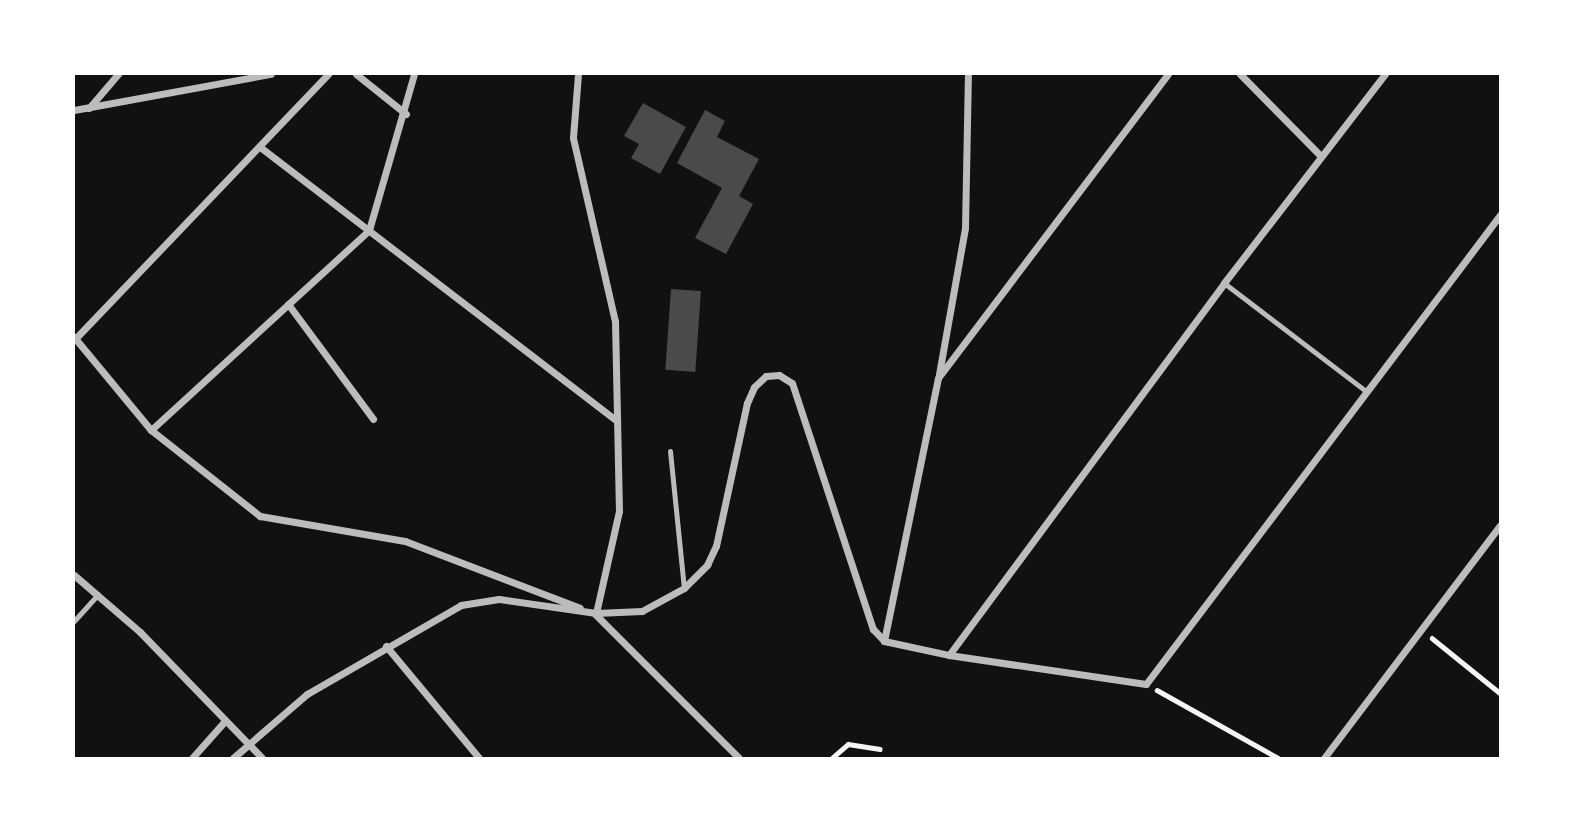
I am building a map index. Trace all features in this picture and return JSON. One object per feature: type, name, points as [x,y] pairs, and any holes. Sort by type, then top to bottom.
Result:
[{"type":"street","points":[[88,108],[117,74]]},
{"type":"street","points":[[74,110],[271,74]]},
{"type":"street","points":[[328,74],[74,339],[150,430],[238,502],[260,516],[405,541],[596,613],[739,758]]},
{"type":"street","points":[[356,74],[406,114]]},
{"type":"street","points":[[150,430],[369,230],[406,114],[414,74]]},
{"type":"street","points":[[578,74],[573,138],[615,321],[619,511],[596,613]]},
{"type":"street","points":[[884,641],[938,379],[965,228],[968,74]]},
{"type":"street","points":[[938,379],[1168,74]]},
{"type":"street","points":[[1240,74],[1320,155]]},
{"type":"street","points":[[949,655],[1320,155],[1385,74]]},
{"type":"street","points":[[260,147],[617,421]]},
{"type":"street","points":[[233,758],[247,742],[307,694],[425,622],[481,600],[596,613],[642,611],[684,589],[707,565],[716,546],[754,387],[766,376],[779,375],[792,383],[805,412],[868,616],[884,641],[949,655],[1146,684],[1500,215]]},
{"type":"street","points":[[288,304],[373,419]]},
{"type":"street","points":[[1324,758],[1423,631],[1500,525]]},
{"type":"street","points":[[74,575],[97,594],[262,758]]},
{"type":"street","points":[[386,646],[480,758]]},
{"type":"street","points":[[192,758],[225,721]]},
{"type":"lane","points":[[1224,283],[1366,391]]},
{"type":"lane","points":[[670,451],[684,589]]},
{"type":"lane","points":[[74,621],[97,594]]},
{"type":"path","points":[[1423,631],[1500,693]]},
{"type":"path","points":[[1146,684],[1278,758]]},
{"type":"path","points":[[832,758],[848,744],[880,749]]},
{"type":"building","points":[[643,103],[686,127],[660,174],[631,158],[639,144],[624,136]]},
{"type":"building","points":[[705,110],[725,121],[717,137],[759,159],[739,196],[753,204],[726,254],[695,238],[722,188],[677,163]]},
{"type":"building","points":[[671,289],[701,291],[695,372],[665,370]]}]
